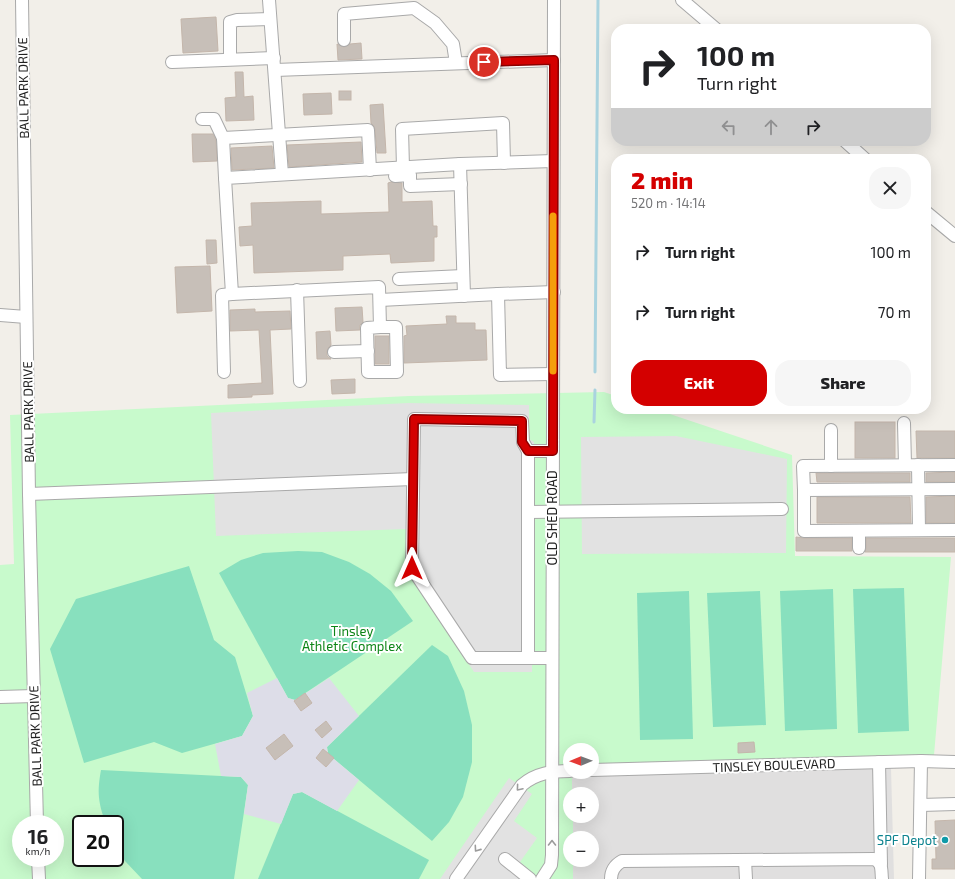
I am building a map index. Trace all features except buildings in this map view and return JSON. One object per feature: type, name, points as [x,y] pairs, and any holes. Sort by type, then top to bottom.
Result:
[{"type":"street","name":"BALL PARK DRIVE","points":[[22,0],[29,494],[37,815]]},
{"type":"street","points":[[269,0],[282,174]]},
{"type":"street","name":"OLD SHED ROAD","points":[[542,879],[550,865],[552,855],[554,0]]},
{"type":"street","points":[[682,0],[710,24]]},
{"type":"street","points":[[344,40],[344,14],[414,8],[435,23],[453,44],[456,63]]},
{"type":"street","points":[[230,59],[230,22],[237,20],[270,19]]},
{"type":"street","points":[[172,62],[230,59],[274,64],[456,63],[554,60]]},
{"type":"street","points":[[202,119],[214,119],[223,138],[232,294]]},
{"type":"street","points":[[403,168],[402,129],[503,123],[504,162]]},
{"type":"street","points":[[223,138],[368,130],[370,170]]},
{"type":"street","points":[[851,146],[859,154]]},
{"type":"street","points":[[225,178],[460,164],[553,161]]},
{"type":"street","points":[[460,164],[464,296]]},
{"type":"street","points":[[391,176],[410,175],[410,186],[460,184]]},
{"type":"street","points":[[931,216],[955,236]]},
{"type":"street","points":[[399,279],[463,276]]},
{"type":"street","points":[[224,372],[222,295],[379,287],[380,327]]},
{"type":"street","points":[[298,290],[300,381]]},
{"type":"street","points":[[380,300],[554,292]]},
{"type":"street","points":[[498,294],[500,375],[553,374]]},
{"type":"street","points":[[0,315],[26,317]]},
{"type":"street","points":[[380,327],[396,327],[397,372],[368,372],[367,328],[380,327]]},
{"type":"street","points":[[334,352],[368,351]]},
{"type":"street","points":[[528,658],[528,451],[522,442],[522,421],[414,419],[412,568],[472,658],[528,658],[552,658]]},
{"type":"street","points":[[904,423],[905,465]]},
{"type":"street","points":[[830,430],[831,466]]},
{"type":"street","points":[[528,451],[553,451]]},
{"type":"street","points":[[918,465],[919,530]]},
{"type":"street","points":[[955,465],[803,466],[804,531],[955,530]]},
{"type":"street","points":[[29,494],[413,479]]},
{"type":"street","points":[[804,490],[955,489]]},
{"type":"street","points":[[528,512],[782,510]]},
{"type":"street","points":[[859,530],[859,548]]},
{"type":"street","points":[[0,697],[34,696]]},
{"type":"street","points":[[919,879],[921,760]]},
{"type":"street","name":"TINSLEY BOULEVARD","points":[[599,770],[921,760],[955,762]]},
{"type":"street","points":[[879,762],[882,879]]},
{"type":"street","points":[[456,879],[522,785],[534,777],[552,771],[563,771]]},
{"type":"street","points":[[920,805],[955,804]]},
{"type":"street","points":[[505,859],[530,879]]},
{"type":"street","points":[[611,879],[614,868],[622,862],[874,859],[881,864]]},
{"type":"street","points":[[745,860],[746,879]]},
{"type":"street","points":[[38,867],[39,879]]},
{"type":"shaded area","points":[[408,403],[529,405],[529,439],[534,442],[532,672],[474,672],[406,569],[406,529],[216,536],[211,413]]},
{"type":"shaded area","points":[[676,436],[787,459],[786,553],[582,554],[581,437]]},
{"type":"shaded area","points":[[277,678],[288,698],[295,700],[329,678],[359,716],[327,747],[328,754],[359,780],[337,811],[302,792],[293,794],[281,824],[244,814],[248,785],[241,777],[221,776],[215,744],[242,736],[253,716],[247,693]]},
{"type":"shaded area","points":[[891,768],[894,879],[573,879],[573,867],[599,867],[599,831],[573,831],[573,823],[599,823],[599,787],[572,787],[572,779],[599,779],[599,776]]},
{"type":"shaded area","points":[[509,778],[532,794],[514,821],[537,838],[520,862],[539,879],[440,879]]},
{"type":"green space","name":"Tinsley Athletic Complex","points":[[604,392],[611,394],[611,414],[670,414],[792,455],[795,556],[951,557],[934,755],[599,764],[599,743],[563,743],[563,779],[572,779],[572,787],[563,787],[563,823],[573,823],[573,831],[563,831],[563,867],[573,867],[573,879],[0,879],[0,565],[14,564],[10,415],[409,396]]},
{"type":"green space","points":[[298,551],[322,552],[349,562],[370,574],[391,591],[413,621],[295,700],[288,698],[219,573],[241,560],[263,553]]},
{"type":"green space","points":[[189,566],[214,640],[235,657],[253,716],[242,736],[182,753],[154,742],[84,763],[50,649],[76,599]]},
{"type":"green space","points":[[904,588],[909,731],[858,733],[853,589]]},
{"type":"green space","points":[[833,589],[837,729],[785,731],[780,591]]},
{"type":"green space","points":[[689,591],[693,739],[640,740],[637,593]]},
{"type":"green space","points":[[760,591],[766,725],[713,727],[707,593]]},
{"type":"green space","points":[[432,645],[448,656],[464,691],[472,725],[472,762],[463,797],[449,822],[432,841],[328,754],[327,747]]},
{"type":"green space","points":[[101,770],[241,777],[248,785],[234,879],[142,879],[124,859],[124,815],[103,815],[99,797]]},
{"type":"green space","points":[[302,792],[429,860],[419,879],[258,879],[293,794]]},
{"type":"waterway","points":[[595,372],[598,0]]},
{"type":"waterway","points":[[594,422],[595,390]]},
{"type":"slow traffic","points":[[553,216],[553,371]]},
{"type":"place","name":"SPF Depot","points":[[945,840]]},
{"type":"route","points":[[412,568],[414,419],[522,421],[522,442],[528,451],[553,451],[554,60],[484,62]]}]
